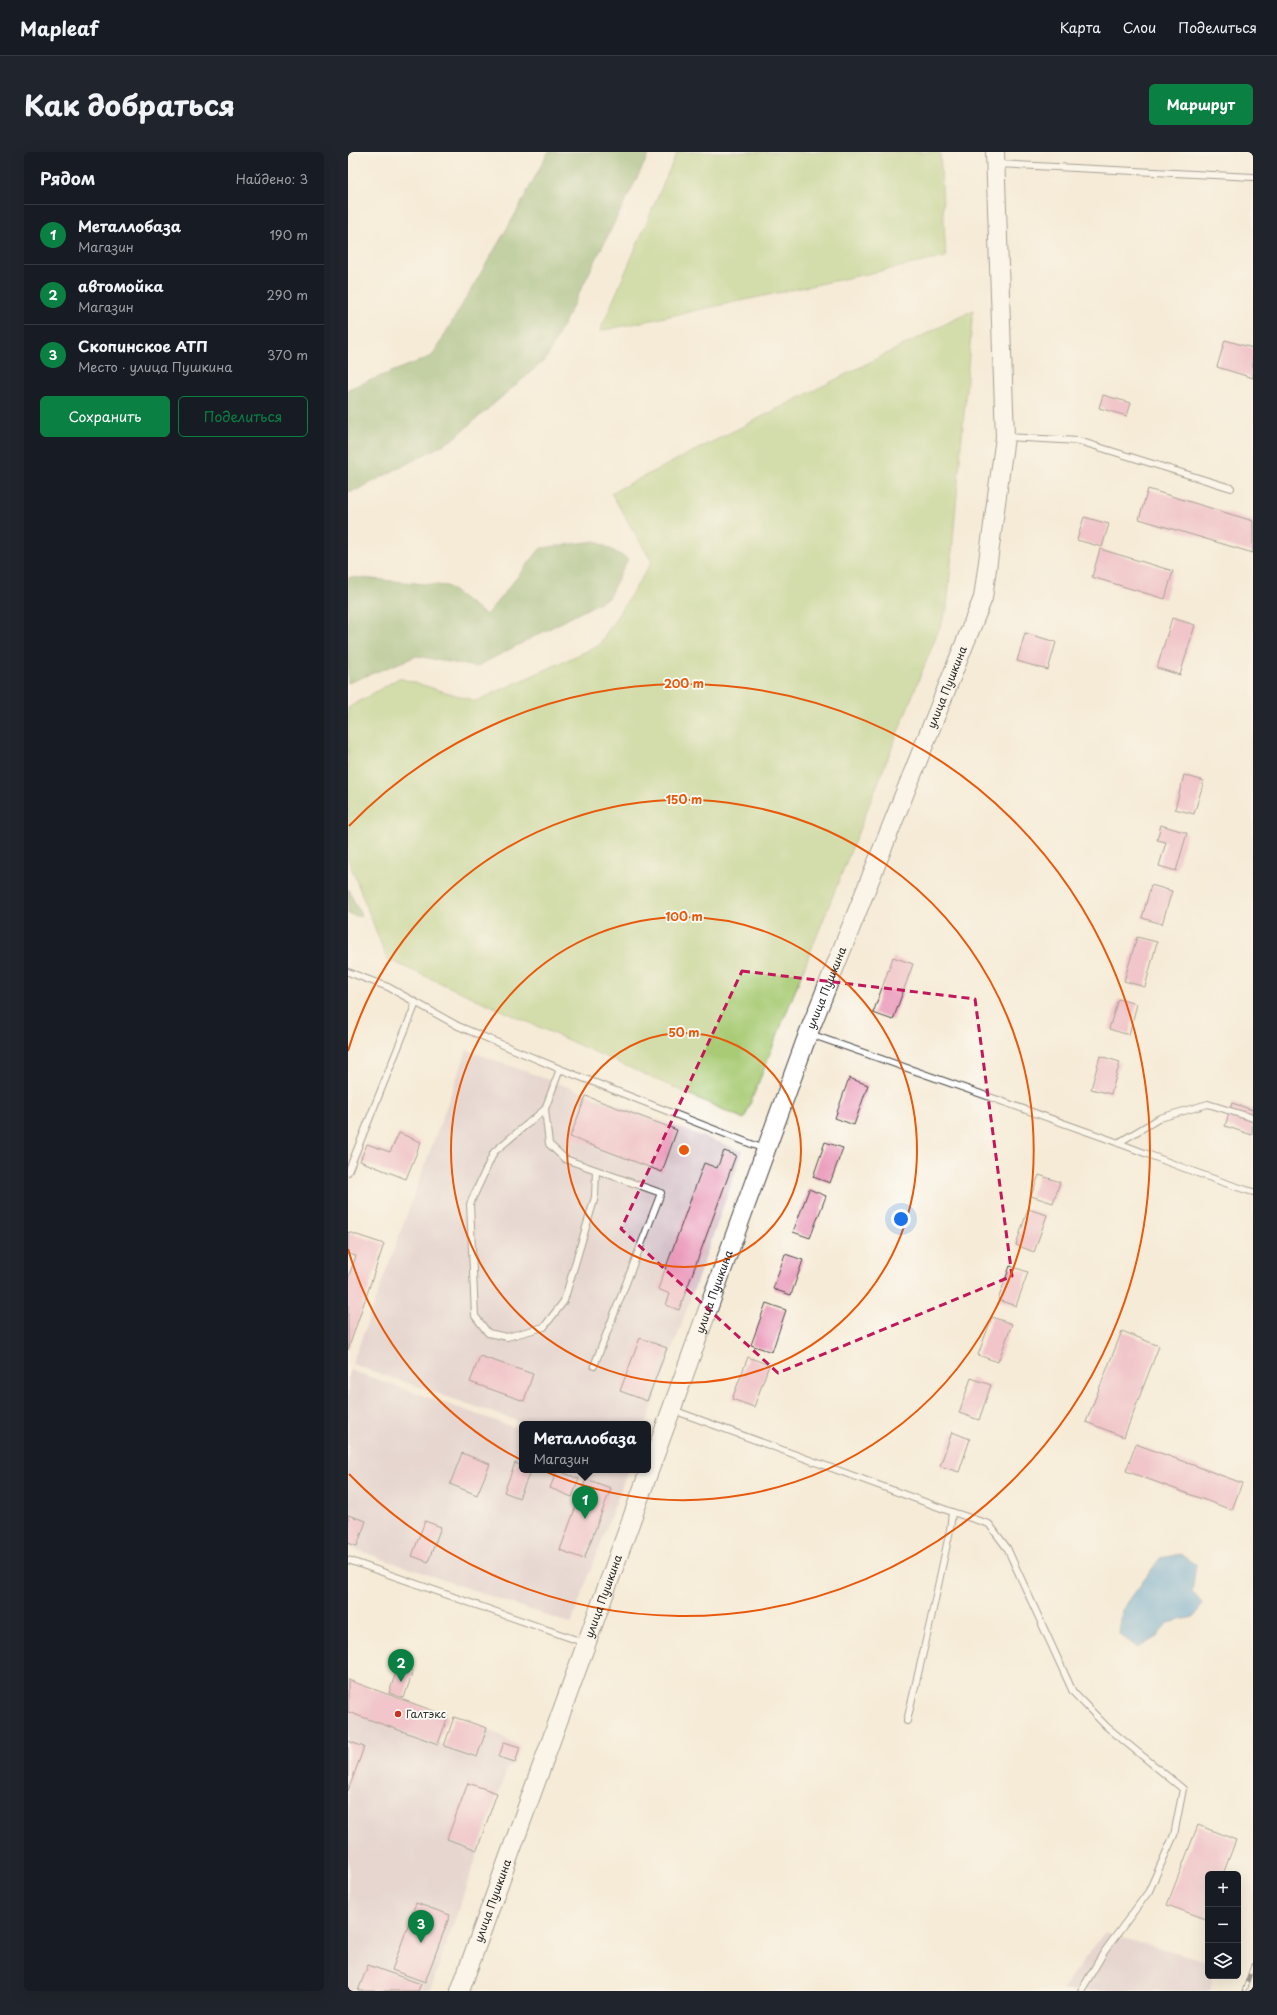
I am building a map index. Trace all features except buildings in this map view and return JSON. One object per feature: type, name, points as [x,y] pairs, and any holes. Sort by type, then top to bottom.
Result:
[{"type":"main road","name":"улица Пушкина","points":[[651,1468],[808,1034],[983,598],[1005,437],[995,158]]},
{"type":"main road","name":"улица Пушкина","points":[[460,1991],[649,1473]]},
{"type":"lane","points":[[995,158],[1253,177]]},
{"type":"lane","points":[[1005,437],[1079,441],[1231,488]]},
{"type":"lane","points":[[348,972],[388,987],[458,1026],[560,1069],[766,1150]]},
{"type":"lane","points":[[348,1172],[416,1003]]},
{"type":"lane","points":[[808,1034],[1118,1143],[1219,1182],[1253,1192]]},
{"type":"lane","points":[[560,1069],[545,1109],[549,1144],[565,1159],[660,1193],[594,1366]]},
{"type":"lane","points":[[1118,1143],[1160,1118],[1208,1104],[1253,1118]]},
{"type":"lane","points":[[545,1109],[494,1152],[470,1204],[475,1316],[488,1333],[507,1337],[544,1328],[564,1301],[595,1197],[596,1170]]},
{"type":"lane","points":[[672,1410],[952,1512],[989,1524],[1007,1548],[1073,1692],[1107,1727],[1183,1789],[1174,1835],[1148,1891],[1104,1952],[1081,1991]]},
{"type":"lane","points":[[907,1721],[930,1623],[950,1530],[952,1512]]},
{"type":"lane","points":[[348,1560],[587,1643]]},
{"type":"highlighted area","points":[[742,971],[975,999],[1012,1276],[778,1373],[621,1229]]},
{"type":"shaded area","points":[[467,1050],[743,1151],[647,1421],[519,1422],[352,1364]]},
{"type":"shaded area","points":[[350,1370],[519,1429],[519,1473],[627,1473],[571,1624],[348,1547],[348,1375]]},
{"type":"shaded area","points":[[348,1710],[477,1757],[487,1728],[520,1747],[515,1762],[507,1769],[430,1991],[348,1991]]},
{"type":"shaded area","points":[[1104,1933],[1205,1960],[1205,1979],[1212,1979],[1211,1991],[1061,1991]]},
{"type":"green space","points":[[548,152],[650,152],[546,359],[452,440],[359,489],[348,492],[348,389],[432,356],[516,213]]},
{"type":"green space","points":[[677,152],[940,152],[946,257],[600,331]]},
{"type":"green space","points":[[973,310],[947,609],[744,1119],[387,959],[348,859],[348,708],[399,678],[476,701],[598,646],[652,562],[611,493]]},
{"type":"green space","points":[[596,541],[628,559],[608,598],[476,667],[417,656],[348,683],[348,578],[351,577],[447,586],[486,615],[541,548]]},
{"type":"green space","points":[[348,889],[362,917],[348,914]]},
{"type":"water","points":[[1180,1554],[1196,1565],[1192,1592],[1203,1604],[1194,1617],[1167,1623],[1157,1637],[1138,1648],[1119,1634],[1122,1610],[1160,1558]]},
{"type":"railway","points":[[1244,1991],[1253,1965]]},
{"type":"place","name":"Металлобаза","points":[[585,1519]]},
{"type":"place","name":"автомойка","points":[[401,1682]]},
{"type":"place","name":"Галтэкс","points":[[398,1714]]},
{"type":"place","name":"Скопинское АТП","points":[[421,1943]]}]
